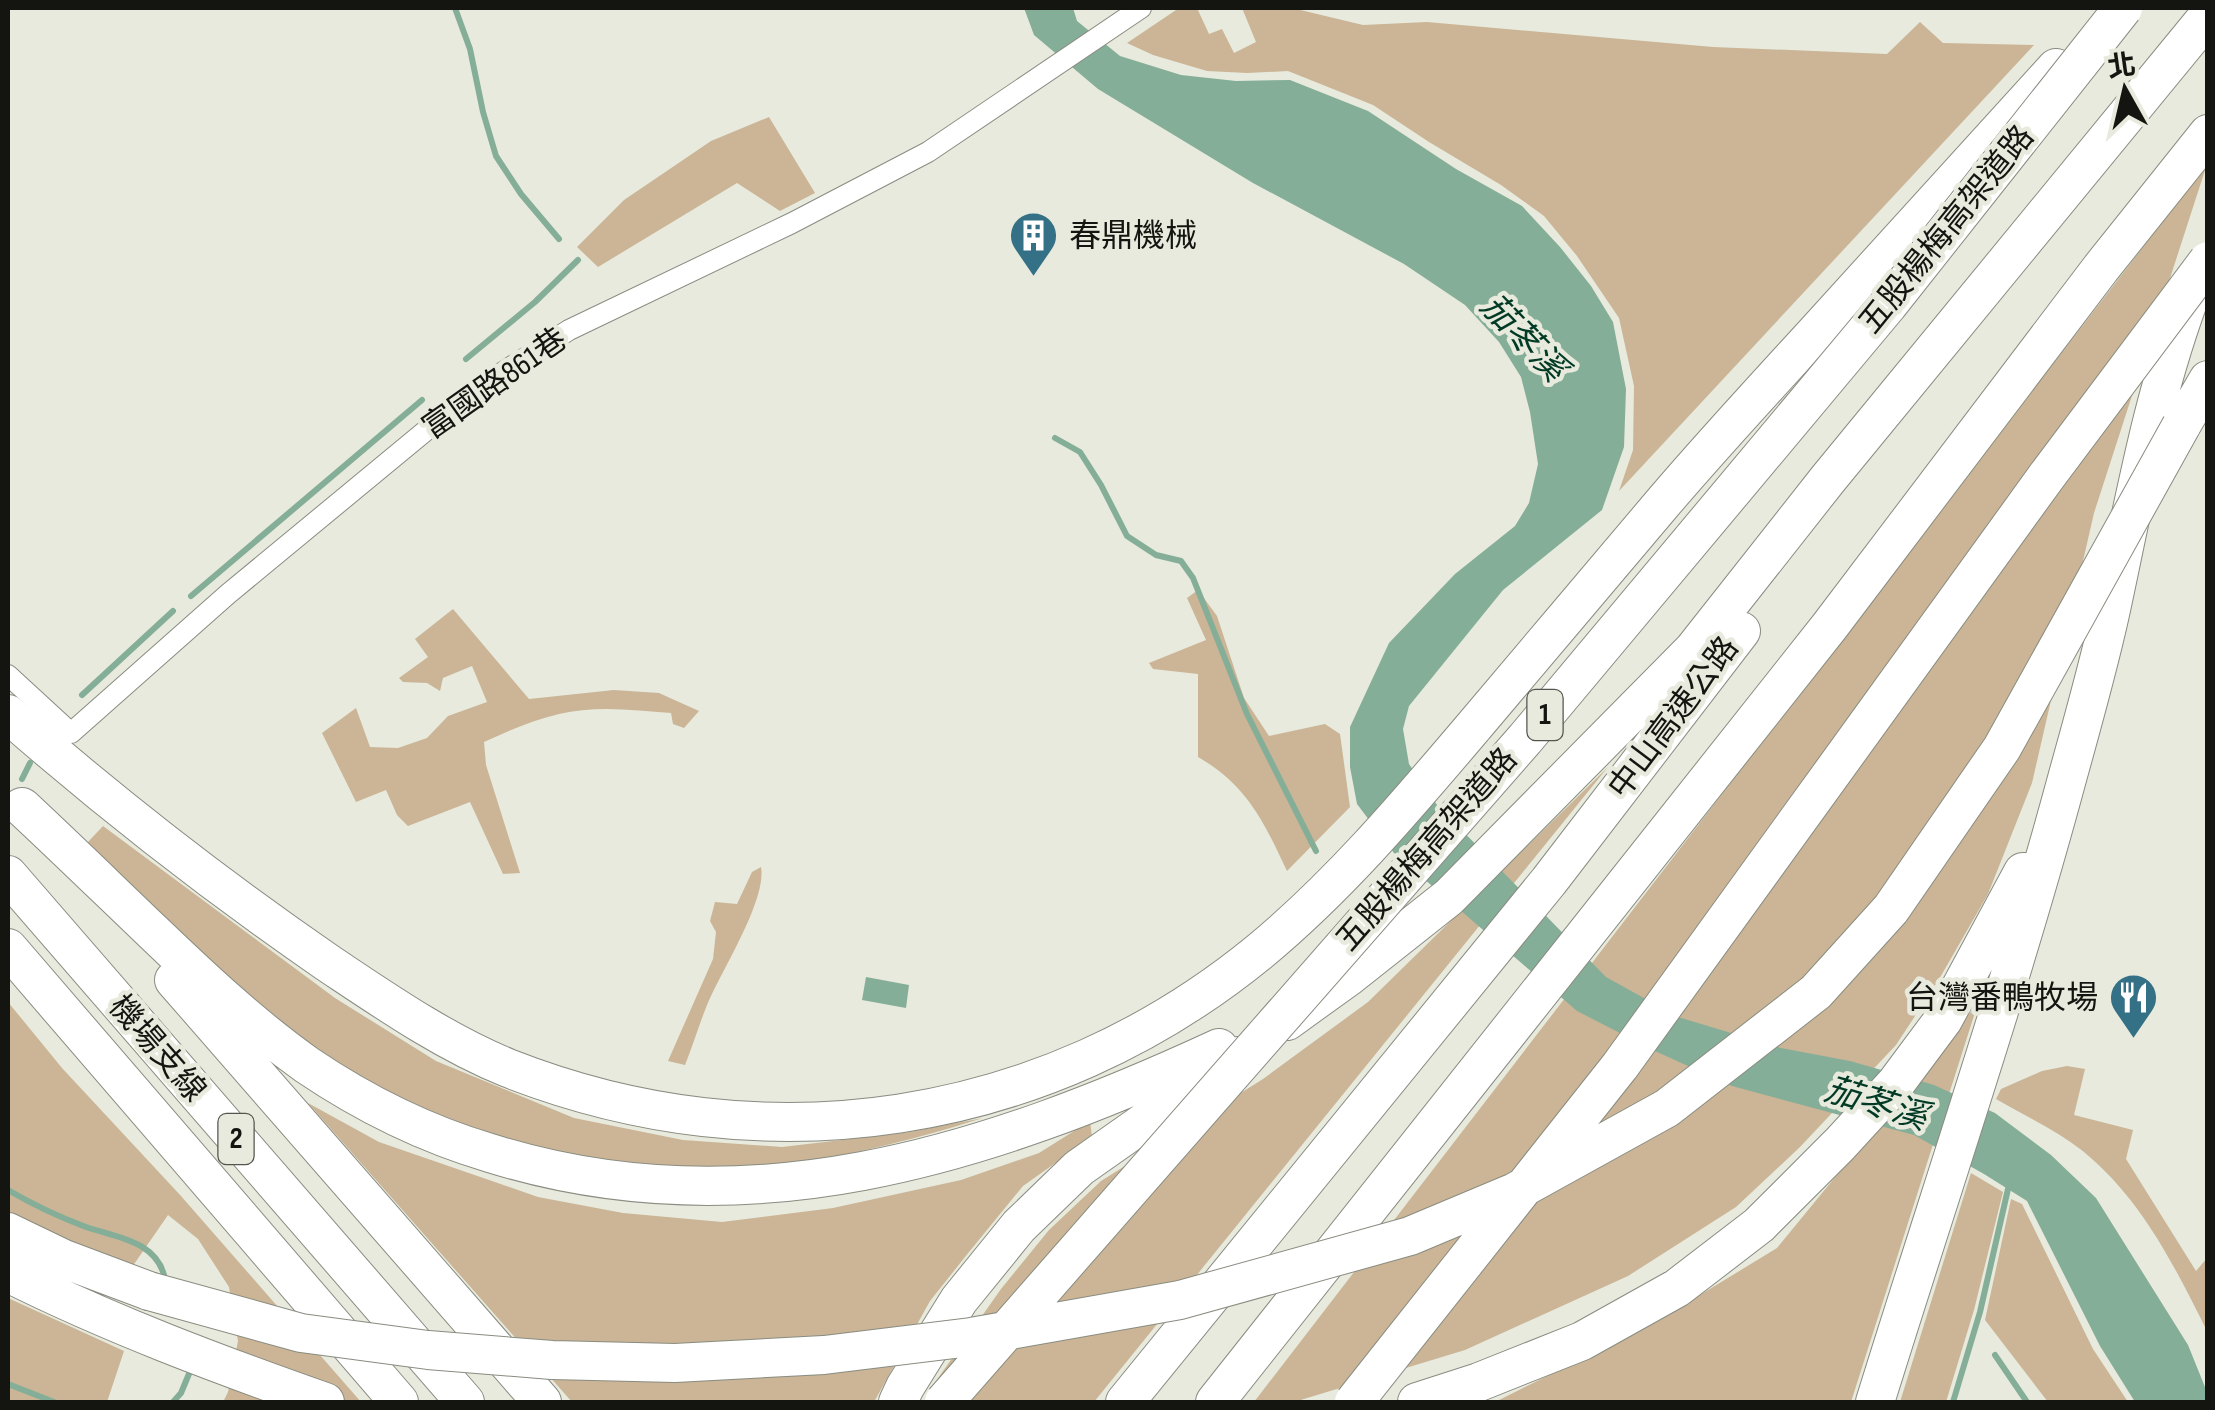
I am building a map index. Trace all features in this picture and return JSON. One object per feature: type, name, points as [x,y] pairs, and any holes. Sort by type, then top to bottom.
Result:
[{"type":"highway","points":[[23,708],[97,791],[230,895],[364,988],[431,1030],[502,1066],[570,1090],[646,1110],[748,1123],[861,1120],[969,1101],[1080,1062],[1175,1012],[1257,954],[1318,900],[1384,832],[1695,465],[2111,8]]},
{"type":"highway","name":"五股楊梅高架道路","points":[[944,1402],[1538,724],[1888,305],[2123,8]]},
{"type":"highway","points":[[898,1402],[959,1300],[1018,1226],[1079,1168],[1348,978],[1449,898],[1694,649],[1852,448],[2208,19]]},
{"type":"highway","name":"中山高速公路","points":[[1125,1402],[1549,881],[2208,19]]},
{"type":"highway","name":"中山高速公路","points":[[1214,1402],[1829,627],[2208,134]]},
{"type":"highway","points":[[1876,1402],[1997,1022],[2109,618],[2150,426],[2180,322],[2208,252]]},
{"type":"highway","points":[[1354,1402],[1620,1066],[2034,493],[2208,261]]},
{"type":"highway","points":[[8,1232],[64,1259],[149,1291],[300,1333],[428,1350],[552,1360],[676,1362],[824,1355],[971,1337],[1180,1300],[1410,1236],[1514,1192],[1666,1108],[1816,992],[1891,909],[2002,748],[2208,380]]},
{"type":"highway","points":[[1417,1402],[1479,1382],[1582,1340],[1677,1288],[1759,1225],[1896,1083],[1943,1020],[2022,874],[2068,776]]},
{"type":"highway","points":[[15,798],[254,1026],[311,1067],[391,1114],[458,1143],[537,1168],[606,1181],[737,1188],[801,1182],[878,1169],[986,1140],[1130,1089],[1248,1034],[1348,978]]},
{"type":"highway","points":[[15,798],[542,1402]]},
{"type":"highway","name":"機場支線","points":[[8,875],[465,1402]]},
{"type":"highway","name":"機場支線","points":[[8,948],[399,1402]]},
{"type":"highway","points":[[8,1273],[63,1301],[325,1402]]},
{"type":"street","name":"富國路861巷","points":[[23,708],[72,733],[228,594],[476,390],[569,330],[792,223],[928,152],[1132,14]]},
{"type":"street","points":[[8,675],[23,708]]},
{"type":"shaded area","points":[[1179,8],[1197,8],[1209,34],[1222,29],[1234,53],[1256,42],[1242,8],[1292,8],[1363,25],[1427,22],[1713,47],[1887,54],[1920,22],[1943,43],[2034,45],[1619,491],[1633,450],[1634,386],[1619,318],[1544,216],[1373,105],[1288,71],[1207,71],[1127,43]]},
{"type":"shaded area","points":[[769,117],[815,193],[780,211],[737,183],[598,267],[577,247],[624,200],[711,141]]},
{"type":"shaded area","points":[[2207,164],[2094,513],[2032,783],[1988,894],[1896,1045],[1800,1147],[1736,1207],[1628,1276],[1465,1350],[1294,1402],[1254,1402]]},
{"type":"shaded area","points":[[1198,590],[1217,616],[1244,698],[1269,736],[1325,724],[1340,734],[1350,807],[1287,871],[1262,821],[1242,792],[1198,757],[1198,674],[1153,669],[1149,663],[1206,640],[1187,598]]},
{"type":"shaded area","points":[[453,609],[529,699],[614,690],[659,693],[699,711],[684,728],[673,724],[671,713],[573,711],[549,716],[484,742],[486,765],[520,873],[503,874],[470,802],[408,826],[397,815],[386,790],[356,802],[322,733],[356,708],[370,747],[398,748],[427,738],[448,716],[487,702],[472,666],[443,678],[440,691],[427,683],[403,682],[399,678],[428,657],[415,639]]},
{"type":"shaded area","points":[[1608,767],[1094,1402],[927,1402],[936,1381],[1001,1289],[1049,1230],[1101,1181],[1263,1079],[1368,1002]]},
{"type":"shaded area","points":[[103,826],[335,998],[436,1061],[574,1118],[683,1140],[782,1147],[910,1132],[983,1118],[915,1138],[809,1161],[702,1169],[591,1159],[483,1131],[380,1087],[277,1025],[181,941],[87,843]]},
{"type":"shaded area","points":[[761,867],[757,898],[707,1005],[685,1065],[668,1061],[713,959],[716,932],[710,921],[715,902],[737,904],[752,872]]},
{"type":"shaded area","points":[[8,1002],[62,1068],[181,1196],[361,1402],[223,1402],[238,1341],[229,1287],[198,1239],[168,1215],[130,1270],[8,1218]]},
{"type":"shaded area","points":[[1978,1003],[1851,1402],[1495,1402],[1654,1323],[1777,1248]]},
{"type":"shaded area","points":[[2067,1066],[2085,1069],[2074,1115],[2133,1130],[2126,1159],[2196,1271],[2207,1258],[2207,1331],[2140,1212],[2105,1171],[2074,1144],[1996,1099],[2001,1089],[2042,1071]]},
{"type":"shaded area","points":[[308,1103],[379,1142],[538,1197],[623,1213],[722,1222],[833,1208],[961,1180],[1039,1153],[1090,1121],[1092,1137],[1023,1186],[930,1301],[874,1402],[572,1402]]},
{"type":"shaded area","points":[[1971,1173],[2003,1192],[1946,1402],[1900,1402]]},
{"type":"shaded area","points":[[2011,1199],[2022,1204],[2093,1349],[2128,1402],[2048,1402],[1985,1320]]},
{"type":"shaded area","points":[[8,1298],[124,1351],[107,1402],[8,1402]]},
{"type":"water","name":"茄苳溪","points":[[1024,8],[1073,8],[1077,21],[1120,56],[1181,75],[1236,81],[1290,80],[1368,111],[1456,169],[1522,206],[1560,247],[1613,322],[1626,389],[1624,447],[1602,510],[1503,590],[1409,706],[1403,729],[1409,764],[1437,805],[1606,977],[1678,1017],[1781,1048],[1850,1061],[1934,1085],[1995,1113],[2051,1155],[2096,1198],[2188,1345],[2207,1392],[2207,1402],[2135,1402],[2100,1346],[2027,1201],[1914,1135],[1732,1086],[1577,1011],[1394,853],[1357,804],[1350,767],[1350,727],[1389,643],[1455,574],[1515,526],[1529,503],[1538,464],[1521,377],[1499,342],[1465,305],[1404,264],[1253,183],[1098,89],[1034,35]]},
{"type":"water","points":[[866,977],[909,985],[906,1008],[862,1000]]},
{"type":"waterway","points":[[455,8],[470,49],[496,156],[521,194],[559,239]]},
{"type":"waterway","points":[[466,359],[578,260]]},
{"type":"waterway","points":[[191,596],[422,400]]},
{"type":"waterway","points":[[1055,438],[1080,452],[1127,536],[1156,555],[1181,561],[1193,578],[1247,714],[1316,851]]},
{"type":"waterway","points":[[82,695],[173,611]]},
{"type":"waterway","points":[[22,779],[30,763]]},
{"type":"waterway","points":[[1953,1402],[1980,1312],[2008,1189]]},
{"type":"waterway","points":[[8,1190],[66,1219],[145,1249],[161,1267],[165,1280]]},
{"type":"waterway","points":[[1995,1355],[2027,1402]]},
{"type":"waterway","points":[[173,1402],[191,1369]]},
{"type":"waterway","points":[[8,1384],[54,1402]]},
{"type":"place","name":"春鼎機械","points":[[1034,278]]},
{"type":"place","name":"台灣番鴨牧場","points":[[2133,1040]]}]
